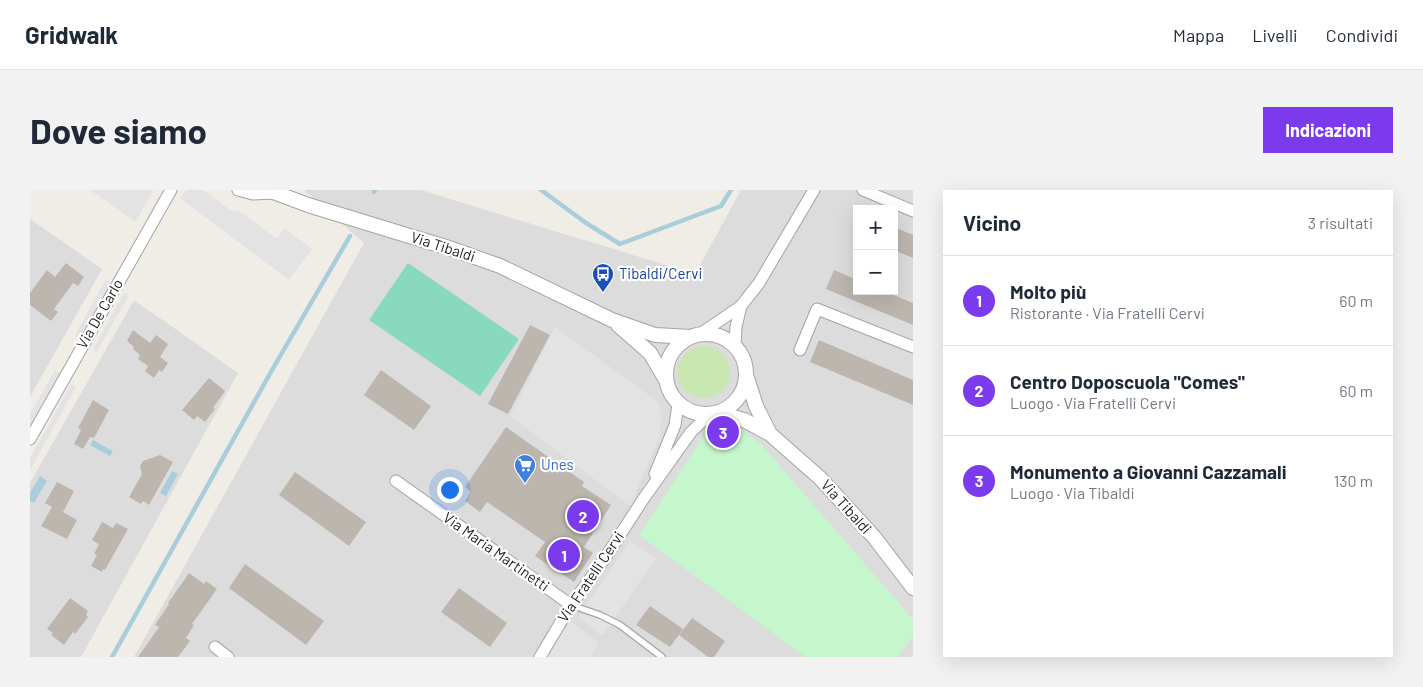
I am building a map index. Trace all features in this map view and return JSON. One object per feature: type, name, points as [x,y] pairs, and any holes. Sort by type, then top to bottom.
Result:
[{"type":"street","name":"Via De Carlo","points":[[30,439],[171,190]]},
{"type":"street","points":[[238,190],[253,194],[271,191]]},
{"type":"street","points":[[696,335],[722,337],[735,346],[744,361],[747,378],[738,400],[732,406],[713,414],[692,412],[678,404],[666,381],[666,367],[671,354],[680,344],[741,306],[759,283],[814,190]]},
{"type":"street","points":[[863,190],[913,210]]},
{"type":"street","name":"Via Tibaldi","points":[[271,191],[500,266],[612,320],[655,335],[696,335]]},
{"type":"street","points":[[735,346],[736,327],[741,306]]},
{"type":"street","points":[[800,350],[817,310],[913,347]]},
{"type":"street","name":"Via Tibaldi","points":[[612,320],[650,353],[666,381]]},
{"type":"street","name":"Via Tibaldi","points":[[747,378],[756,406],[770,434]]},
{"type":"street","name":"Via Fratelli Cervi","points":[[644,498],[666,452],[675,425],[678,404]]},
{"type":"street","name":"Via Tibaldi","points":[[713,414],[744,420],[770,434],[820,478],[874,537],[913,588]]},
{"type":"street","name":"Via Fratelli Cervi","points":[[540,657],[571,605],[603,561],[644,498],[691,432],[713,414]]},
{"type":"street","name":"Via Maria Martinetti","points":[[396,481],[571,605]]},
{"type":"street","points":[[214,647],[228,657]]},
{"type":"lane","points":[[571,605],[600,615],[620,625],[662,657]]},
{"type":"shaded area","points":[[90,190],[153,190],[136,222]]},
{"type":"shaded area","points":[[187,190],[203,190],[230,210],[239,211],[277,239],[284,228],[312,249],[289,280],[180,198]]},
{"type":"shaded area","points":[[304,190],[421,190],[695,274],[741,190],[913,190],[913,657],[134,657],[364,243]]},
{"type":"shaded area","points":[[30,219],[102,269],[30,397]]},
{"type":"shaded area","points":[[106,279],[111,282],[80,338],[75,335]]},
{"type":"shaded area","points":[[124,293],[129,295],[97,352],[93,349]]},
{"type":"shaded area","points":[[134,300],[238,373],[81,657],[30,657],[30,483]]},
{"type":"shaded area","name":"Unes","points":[[555,327],[657,401],[661,413],[660,436],[630,506],[510,416]]},
{"type":"shaded area","points":[[55,370],[60,373],[30,426],[30,414]]},
{"type":"shaded area","points":[[71,384],[76,387],[30,470],[30,459]]},
{"type":"shaded area","points":[[630,541],[656,558],[603,635],[578,617]]},
{"type":"shaded area","points":[[570,621],[599,643],[591,657],[547,657]]},
{"type":"green space","points":[[408,263],[519,339],[480,396],[369,320]]},
{"type":"green space","points":[[699,346],[709,346],[723,353],[730,367],[730,377],[723,391],[709,398],[699,398],[689,394],[682,387],[678,377],[678,367],[682,357],[689,350]]},
{"type":"green space","points":[[730,422],[759,442],[913,619],[913,636],[898,657],[806,657],[639,535],[709,428]]},
{"type":"water","points":[[93,440],[113,451],[110,456],[90,445]]},
{"type":"water","points":[[172,471],[178,474],[166,496],[160,493]]},
{"type":"water","points":[[40,476],[47,481],[34,503],[30,501],[30,493]]},
{"type":"building","points":[[898,229],[913,235],[913,258],[898,252]]},
{"type":"building","points":[[66,263],[84,277],[78,286],[73,283],[54,309],[58,312],[51,321],[30,305],[30,293],[47,270],[55,277]]},
{"type":"building","points":[[834,270],[853,278],[853,295],[894,295],[913,303],[913,325],[826,289]]},
{"type":"building","points":[[530,325],[550,335],[508,414],[488,404]]},
{"type":"building","points":[[133,330],[150,343],[156,335],[168,344],[160,357],[168,363],[162,372],[159,370],[154,378],[145,371],[148,366],[138,359],[140,355],[127,341]]},
{"type":"building","points":[[819,340],[913,380],[913,405],[810,362]]},
{"type":"building","points":[[381,370],[431,406],[414,430],[364,395]]},
{"type":"building","points":[[209,378],[225,391],[205,422],[197,416],[194,420],[182,410]]},
{"type":"building","points":[[93,400],[109,410],[94,438],[90,437],[83,449],[74,444],[81,430],[78,428]]},
{"type":"building","name":"Unes","points":[[506,427],[584,482],[582,486],[611,505],[584,547],[593,553],[574,582],[535,556],[545,542],[487,502],[480,512],[465,501],[471,492],[465,487]]},
{"type":"building","points":[[160,455],[173,462],[149,505],[143,501],[141,504],[129,497],[142,474],[140,466],[143,461]]},
{"type":"building","points":[[295,472],[366,522],[349,546],[279,495]]},
{"type":"building","points":[[57,482],[74,491],[63,512],[77,520],[67,539],[41,526],[52,507],[45,503]]},
{"type":"building","points":[[102,522],[113,528],[116,523],[128,529],[105,570],[103,569],[102,572],[91,566],[97,555],[94,554],[99,544],[92,540]]},
{"type":"building","points":[[245,564],[324,621],[306,645],[229,588]]},
{"type":"building","points":[[189,573],[204,584],[206,581],[217,589],[192,624],[194,625],[186,638],[190,641],[178,657],[138,657],[159,627],[155,625],[168,603]]},
{"type":"building","points":[[459,588],[507,623],[490,647],[441,612]]},
{"type":"building","points":[[70,598],[88,611],[86,615],[88,617],[75,634],[73,632],[64,645],[51,635],[53,633],[47,629]]},
{"type":"building","points":[[650,606],[683,629],[670,647],[636,625]]},
{"type":"building","points":[[692,618],[725,641],[714,657],[708,657],[679,635]]},
{"type":"waterway","points":[[541,190],[586,223],[620,244],[721,206],[731,190]]},
{"type":"waterway","points":[[112,657],[272,370],[350,236]]},
{"type":"place","name":"Tibaldi/Cervi","points":[[603,293]]},
{"type":"place","name":"Monumento a Giovanni Cazzamali","points":[[723,432]]},
{"type":"place","name":"Unes","points":[[525,484]]},
{"type":"place","name":"Centro Doposcuola \"Comes\"","points":[[583,516]]},
{"type":"place","name":"Molto più","points":[[564,555]]}]
